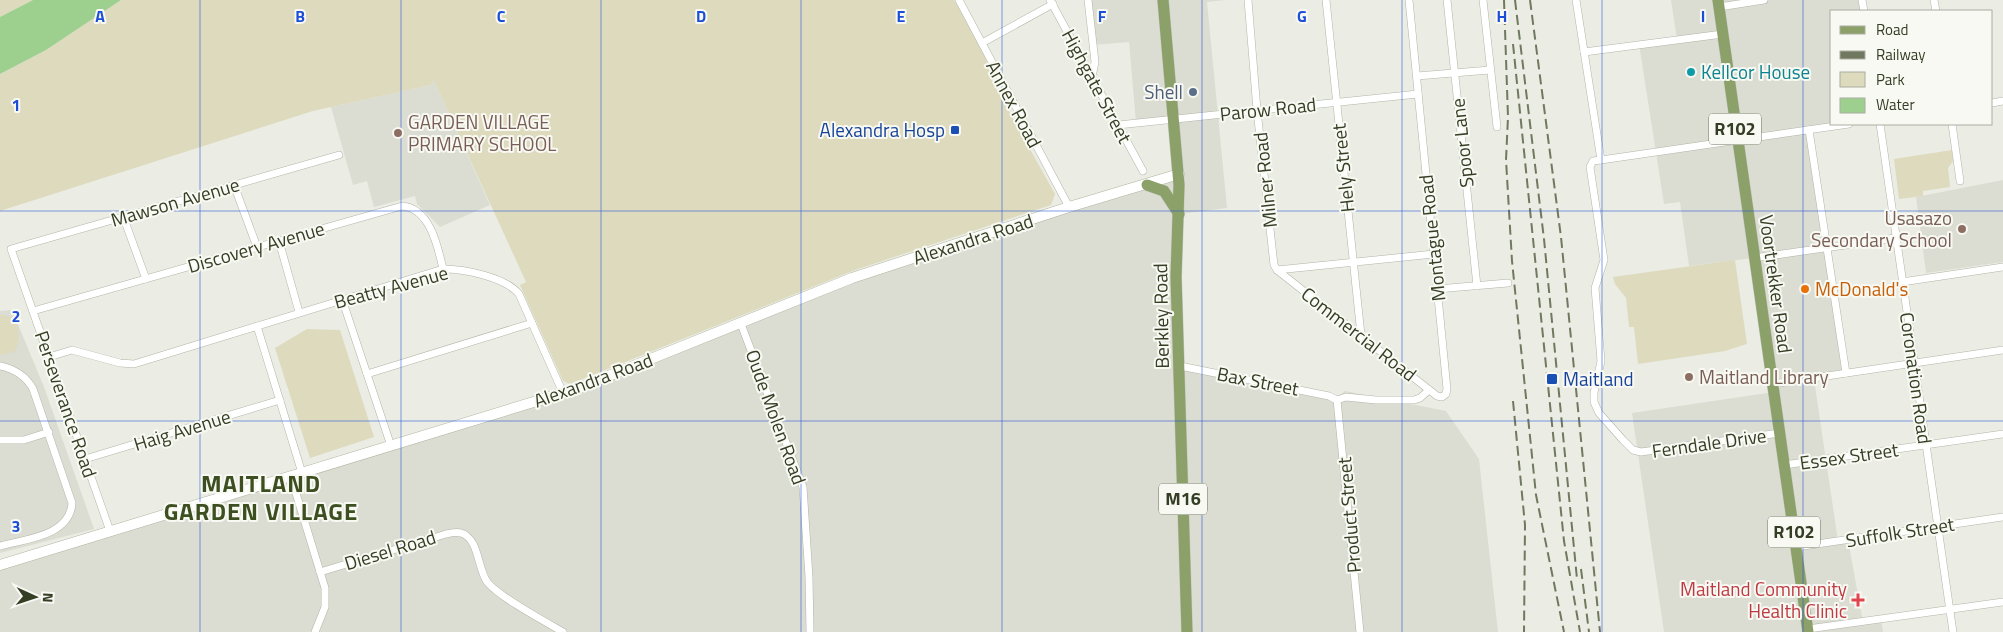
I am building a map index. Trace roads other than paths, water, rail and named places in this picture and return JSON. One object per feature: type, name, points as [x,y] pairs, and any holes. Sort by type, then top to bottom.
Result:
[{"type":"main road","name":"Berkley Road","points":[[1163,0],[1179,174],[1176,277],[1187,632]]},
{"type":"main road","name":"Voortrekker Road","points":[[1718,3],[1808,631]]},
{"type":"main road","points":[[1147,185],[1164,191],[1179,214]]},
{"type":"street","name":"Annex Road","points":[[959,0],[1069,207]]},
{"type":"street","points":[[1088,0],[1094,62],[1092,77]]},
{"type":"street","name":"Milner Road","points":[[1248,0],[1257,110],[1274,265],[1277,270]]},
{"type":"street","name":"Hely Street","points":[[1326,0],[1360,335]]},
{"type":"street","name":"Montague Road","points":[[1409,0],[1447,389],[1446,394],[1442,397]]},
{"type":"street","name":"Spoor Lane","points":[[1447,0],[1476,286]]},
{"type":"street","points":[[1483,0],[1497,127]]},
{"type":"street","points":[[1576,0],[1601,160],[1842,125]]},
{"type":"street","points":[[1718,3],[1764,0]]},
{"type":"street","points":[[982,43],[1052,2]]},
{"type":"street","name":"Highgate Street","points":[[1052,2],[1143,171]]},
{"type":"street","points":[[1584,52],[1723,34]]},
{"type":"street","points":[[1417,76],[1490,70]]},
{"type":"street","name":"Parow Road","points":[[1118,125],[1418,94]]},
{"type":"street","name":"Coronation Road","points":[[1880,125],[1953,632]]},
{"type":"street","points":[[1952,125],[1960,181]]},
{"type":"street","points":[[1810,130],[1846,373]]},
{"type":"street","name":"Mawson Avenue","points":[[11,249],[339,155]]},
{"type":"street","name":"Ferndale Drive","points":[[1601,160],[1593,162],[1590,167],[1604,260],[1595,288],[1600,361],[1594,398],[1599,413],[1623,440],[1638,452],[1780,433]]},
{"type":"street","name":"Alexandra Road","points":[[0,565],[563,393],[741,324],[852,278],[1069,207],[1179,174]]},
{"type":"street","points":[[234,185],[257,247]]},
{"type":"street","name":"Discovery Avenue","points":[[33,311],[402,206],[408,206],[413,209],[432,230],[443,269]]},
{"type":"street","points":[[123,216],[146,279]]},
{"type":"street","points":[[1754,258],[1895,238]]},
{"type":"street","points":[[279,241],[299,312]]},
{"type":"street","name":"Perseverance Road","points":[[11,249],[110,531]]},
{"type":"street","points":[[1277,270],[1434,254]]},
{"type":"street","points":[[1902,282],[2003,267]]},
{"type":"street","name":"Beatty Avenue","points":[[49,356],[72,350],[120,364],[134,364],[443,269],[466,270],[515,288],[563,393]]},
{"type":"street","name":"Commercial Road","points":[[1277,270],[1429,390],[1442,397]]},
{"type":"street","points":[[1437,289],[1508,283]]},
{"type":"street","points":[[342,300],[391,446]]},
{"type":"street","points":[[367,374],[532,323]]},
{"type":"street","name":"Oude Molen Road","points":[[741,324],[803,488],[809,577],[810,632]]},
{"type":"street","points":[[257,326],[302,473]]},
{"type":"street","points":[[1773,384],[2003,350]]},
{"type":"street","points":[[0,366],[16,371],[30,384],[38,399],[71,496],[70,514],[65,523],[55,530],[0,546]]},
{"type":"street","name":"Bax Street","points":[[1180,366],[1336,399],[1346,397],[1376,400],[1414,400],[1420,398],[1429,390]]},
{"type":"street","name":"Product Street","points":[[1336,399],[1360,632]]},
{"type":"street","name":"Haig Avenue","points":[[85,459],[280,400]]},
{"type":"street","points":[[0,440],[24,440],[49,432]]},
{"type":"street","name":"Essex Street","points":[[1784,465],[2003,434]]},
{"type":"street","points":[[291,477],[326,597],[325,607],[315,632]]},
{"type":"street","name":"Suffolk Street","points":[[1796,547],[2003,517]]},
{"type":"street","name":"Diesel Road","points":[[320,572],[446,534],[461,532],[469,538],[475,547],[481,571],[488,583],[497,592],[563,632]]},
{"type":"street","points":[[1808,631],[2003,602]]},
{"type":"water","points":[[33,0],[121,0],[46,50],[0,74],[0,17]]},
{"type":"railway","points":[[1504,0],[1508,117],[1506,160],[1512,261],[1536,495],[1564,632]]},
{"type":"railway","points":[[1515,0],[1544,239],[1577,579]]},
{"type":"railway","points":[[1530,0],[1561,237],[1600,632]]},
{"type":"railway","points":[[1513,44],[1564,541],[1580,632]]},
{"type":"railway","points":[[1513,401],[1525,525],[1524,632]]},
{"type":"railway","points":[[1581,569],[1589,632]]},
{"type":"place","name":"Kellcor House","points":[[1691,72]]},
{"type":"place","name":"Shell","points":[[1193,92]]},
{"type":"place","name":"Alexandra Hosp","points":[[955,130]]},
{"type":"place","name":"GARDEN VILLAGE PRIMARY SCHOOL","points":[[398,133]]},
{"type":"place","name":"Usasazo Secondary School","points":[[1962,229]]},
{"type":"place","name":"McDonald's","points":[[1805,289]]},
{"type":"place","name":"Maitland Library","points":[[1689,377]]},
{"type":"place","name":"Maitland","points":[[1552,379]]},
{"type":"place","name":"Maitland Community Health Clinic","points":[[1858,600]]},
{"type":"district","name":"MAITLAND GARDEN VILLAGE","points":[[261,498]]}]
